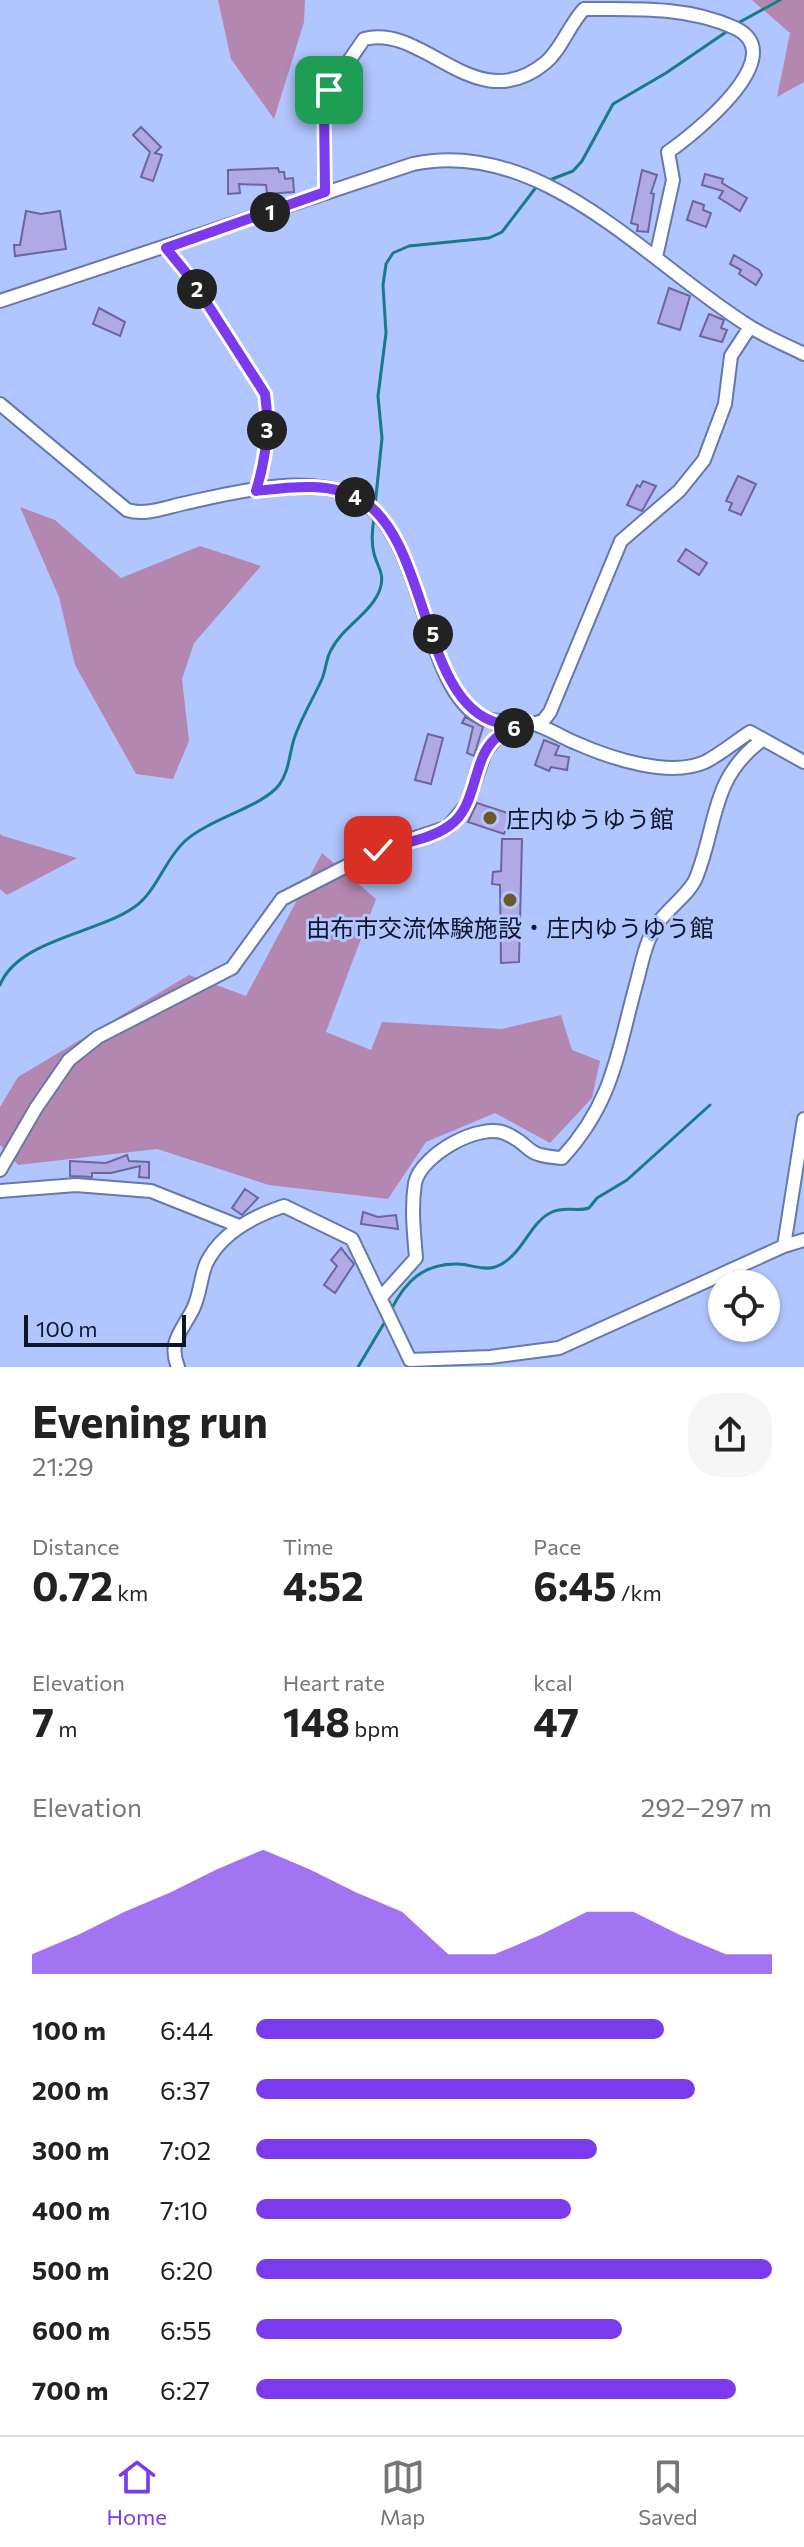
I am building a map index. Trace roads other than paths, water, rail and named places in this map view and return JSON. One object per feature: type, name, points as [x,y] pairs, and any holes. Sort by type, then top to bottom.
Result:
[{"type":"street","points":[[325,192],[324,106],[329,90],[364,39],[377,35],[399,41],[492,82],[515,82],[549,60],[571,23],[584,9],[653,4],[737,28],[749,45],[751,61],[746,77],[701,128],[668,152],[673,180],[656,257]]},
{"type":"street","points":[[0,301],[166,248],[325,192],[432,160],[454,159],[509,170],[587,208],[750,327],[804,354]]},
{"type":"street","points":[[0,404],[127,510],[138,513],[256,491],[297,487],[335,490],[366,502],[386,524],[417,589],[450,682],[470,709],[499,724],[531,723],[543,721],[550,712],[621,541],[679,491],[704,460],[725,404],[731,356],[750,327]]},
{"type":"street","points":[[0,1170],[36,1108],[69,1060],[98,1037],[140,1013],[232,968],[282,899],[378,850],[448,827],[467,804],[485,752],[498,736],[531,723],[599,753],[681,767],[704,762],[750,732],[804,762]]},
{"type":"street","points":[[382,1296],[416,1258],[413,1215],[420,1171],[457,1139],[484,1132],[506,1133],[534,1156],[562,1158],[584,1134],[606,1094],[650,936],[663,912],[694,883],[719,806],[721,786],[741,756],[762,740]]},
{"type":"street","points":[[784,1246],[804,1119]]},
{"type":"street","points":[[0,1191],[76,1185],[138,1189],[239,1226]]},
{"type":"street","points":[[178,1367],[172,1353],[178,1333],[193,1309],[207,1261],[239,1226],[284,1206],[352,1239],[382,1296],[410,1360],[490,1357],[559,1348],[784,1246],[804,1240]]},
{"type":"waterway","points":[[738,23],[780,0]]},
{"type":"waterway","points":[[547,181],[573,171],[582,161],[613,104],[729,30]]},
{"type":"waterway","points":[[375,506],[382,438],[378,396],[386,333],[383,285],[386,264],[393,253],[409,246],[489,238],[502,232],[537,186]]},
{"type":"waterway","points":[[0,985],[9,970],[40,948],[133,908],[148,893],[185,841],[261,800],[279,785],[287,769],[297,731],[322,679],[331,650],[371,605],[380,589],[381,575],[372,545],[374,518]]},
{"type":"waterway","points":[[391,1310],[402,1291],[425,1271],[463,1264],[495,1267],[505,1262],[544,1217],[557,1210],[589,1208],[597,1198],[627,1180],[710,1105]]},
{"type":"waterway","points":[[358,1367],[386,1320]]},
{"type":"place","name":"庄内ゆうゆう館","points":[[490,818]]},
{"type":"place","name":"由布市交流体験施設・庄内ゆうゆう館","points":[[510,900]]}]
